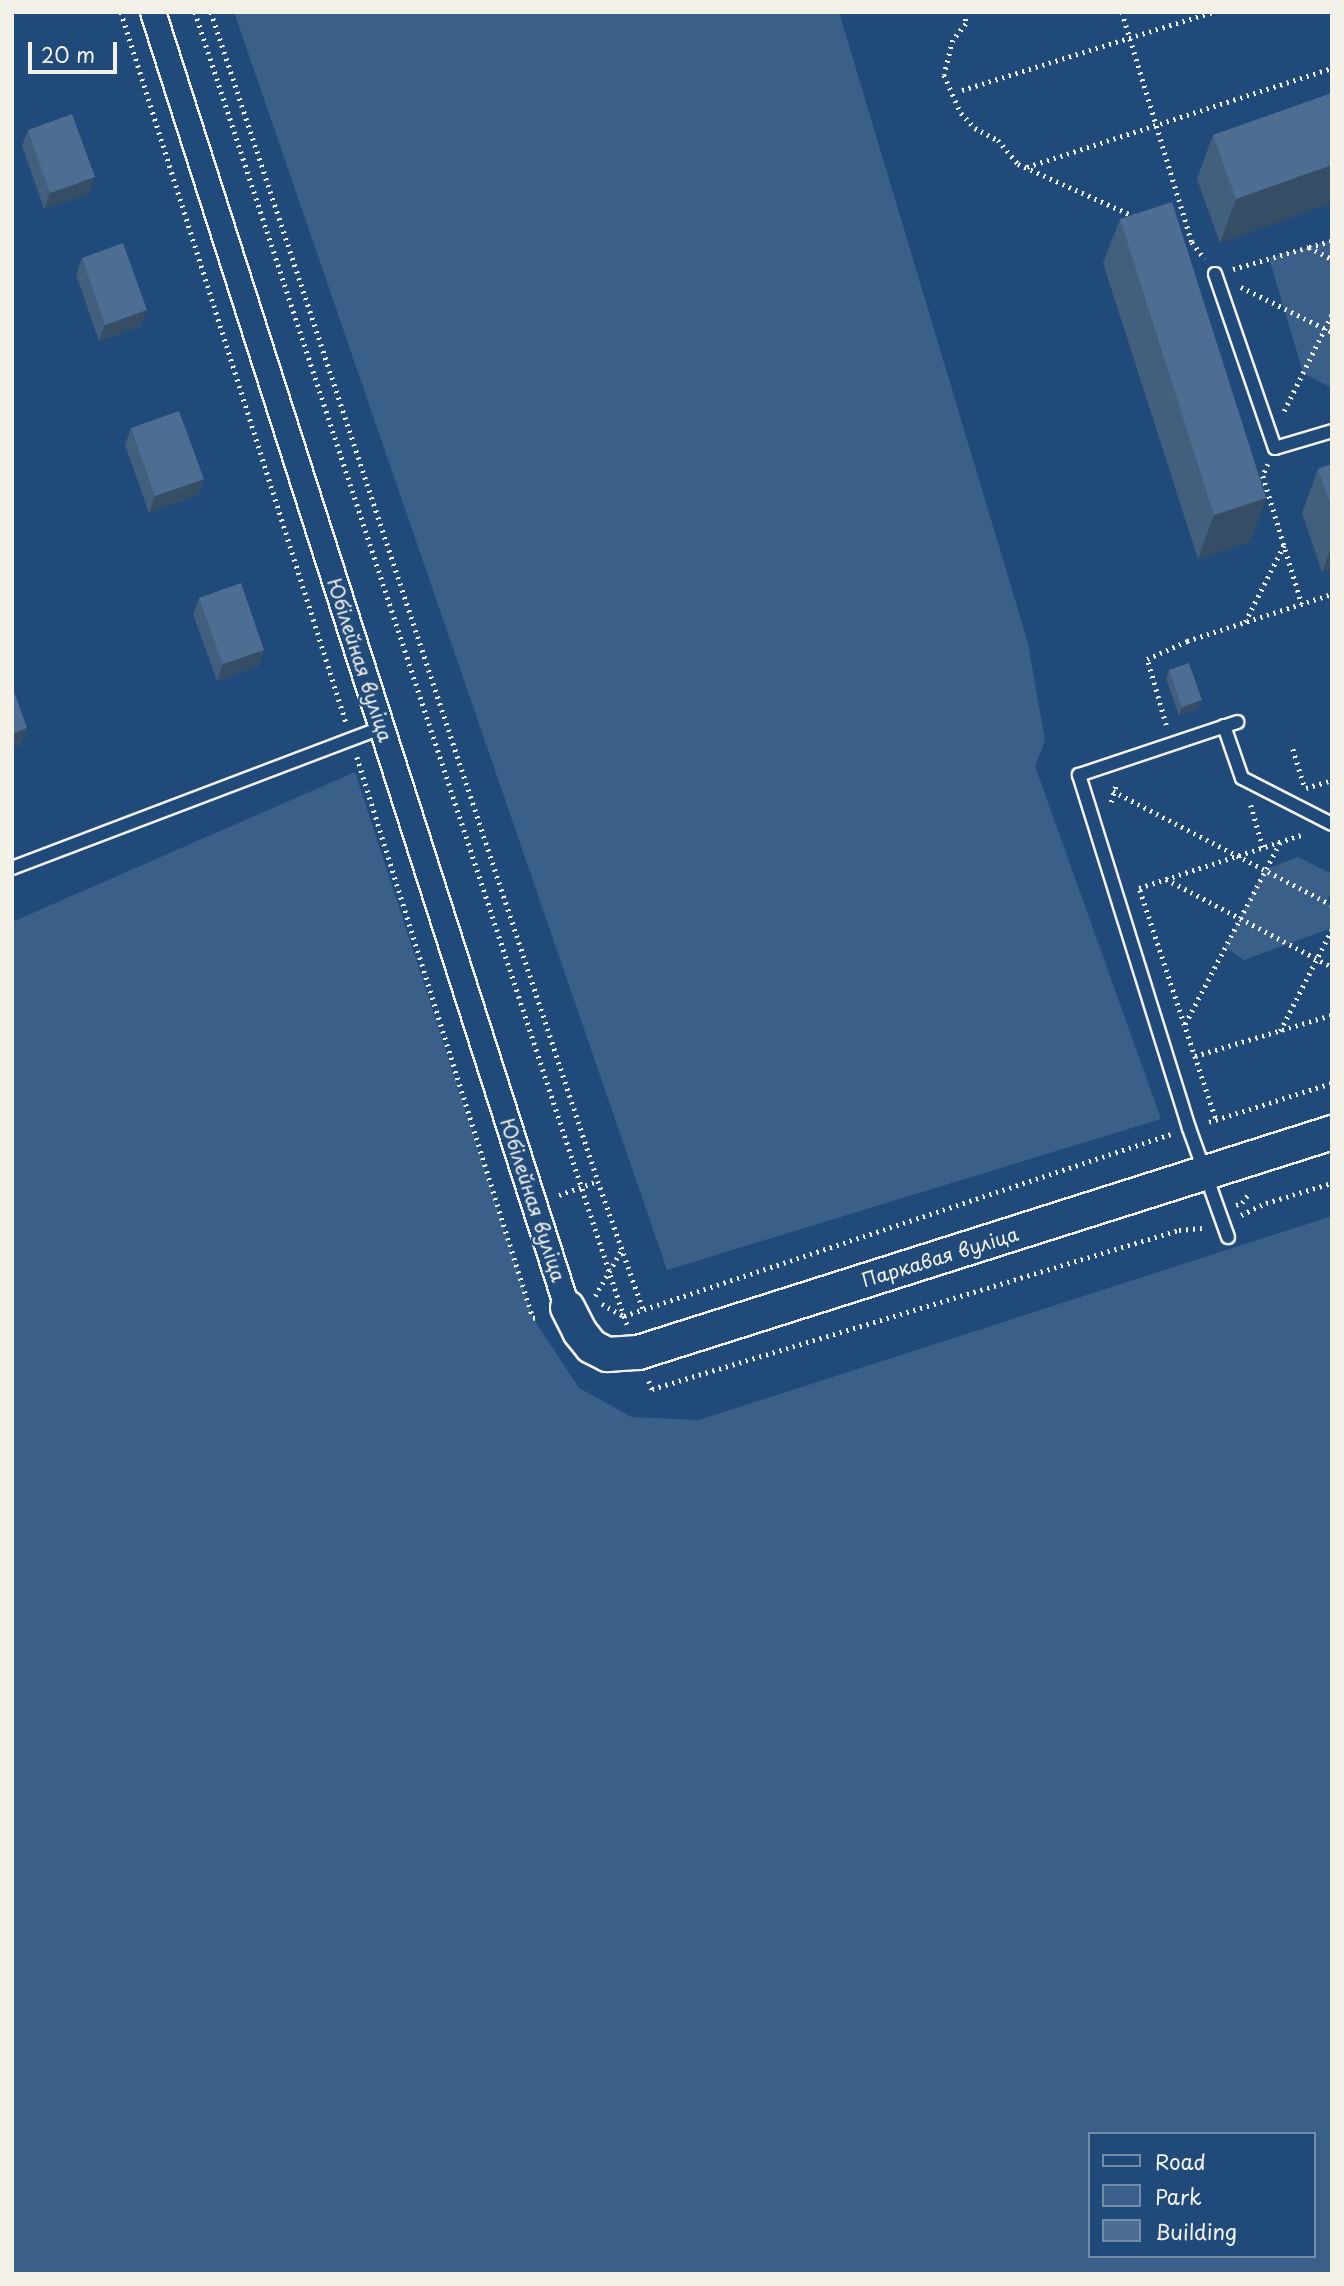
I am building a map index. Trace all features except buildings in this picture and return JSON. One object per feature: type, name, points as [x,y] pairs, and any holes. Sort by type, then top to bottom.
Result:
[{"type":"street","name":"Юбілейная вуліца","points":[[153,12],[534,1203],[579,1303]]},
{"type":"street","name":"Паркавая вуліца","points":[[579,1303],[579,1331],[592,1346],[607,1354],[631,1353],[1332,1132]]},
{"type":"lane","points":[[1215,274],[1273,443],[1332,431]]},
{"type":"lane","points":[[1228,1237],[1189,1128],[1079,775],[1237,722]]},
{"type":"lane","points":[[1224,726],[1242,778],[1332,824]]},
{"type":"lane","points":[[12,868],[381,728]]},
{"type":"path","points":[[121,12],[533,1318]]},
{"type":"path","points":[[195,12],[579,1187],[624,1315],[1332,1083]]},
{"type":"path","points":[[211,12],[598,1181],[643,1309]]},
{"type":"path","points":[[965,12],[966,24],[953,40],[944,75],[950,94],[968,120],[998,139],[1018,164],[1146,221]]},
{"type":"path","points":[[1122,12],[1192,242],[1215,274],[1332,332]]},
{"type":"path","points":[[962,90],[1212,12]]},
{"type":"path","points":[[1027,167],[1332,68]]},
{"type":"path","points":[[1181,237],[1192,242]]},
{"type":"path","points":[[1215,274],[1332,240]]},
{"type":"path","points":[[1309,247],[1332,259]]},
{"type":"path","points":[[1302,604],[1263,476],[1273,443],[1332,314]]},
{"type":"path","points":[[1245,622],[1284,544]]},
{"type":"path","points":[[1171,744],[1147,659],[1245,622],[1332,594]]},
{"type":"path","points":[[1293,749],[1312,813]]},
{"type":"path","points":[[1114,812],[1110,799],[1118,778]]},
{"type":"path","points":[[1242,778],[1264,847]]},
{"type":"path","points":[[1305,789],[1332,780]]},
{"type":"path","points":[[1113,791],[1332,905]]},
{"type":"path","points":[[1139,888],[1306,834]]},
{"type":"path","points":[[1185,1024],[1280,842]]},
{"type":"path","points":[[1135,875],[1216,1119]]},
{"type":"path","points":[[1165,879],[1332,967]]},
{"type":"path","points":[[1280,1032],[1332,929]]},
{"type":"path","points":[[1195,1056],[1332,1015]]},
{"type":"path","points":[[534,1203],[598,1181]]},
{"type":"path","points":[[646,1372],[652,1389],[1178,1230],[1199,1229],[1222,1222],[1332,1182]]},
{"type":"path","points":[[579,1303],[609,1272],[622,1249]]},
{"type":"green space","points":[[234,12],[839,12],[1028,643],[1045,741],[1035,766],[1161,1119],[667,1270]]},
{"type":"green space","points":[[1332,240],[1332,388],[1303,373],[1269,258]]},
{"type":"green space","points":[[355,772],[533,1318],[579,1388],[632,1417],[699,1420],[1332,1216],[1332,2274],[12,2274],[12,922]]},
{"type":"green space","points":[[1298,857],[1332,874],[1332,891],[1326,902],[1332,905],[1332,928],[1244,960],[1225,947],[1264,870]]}]
